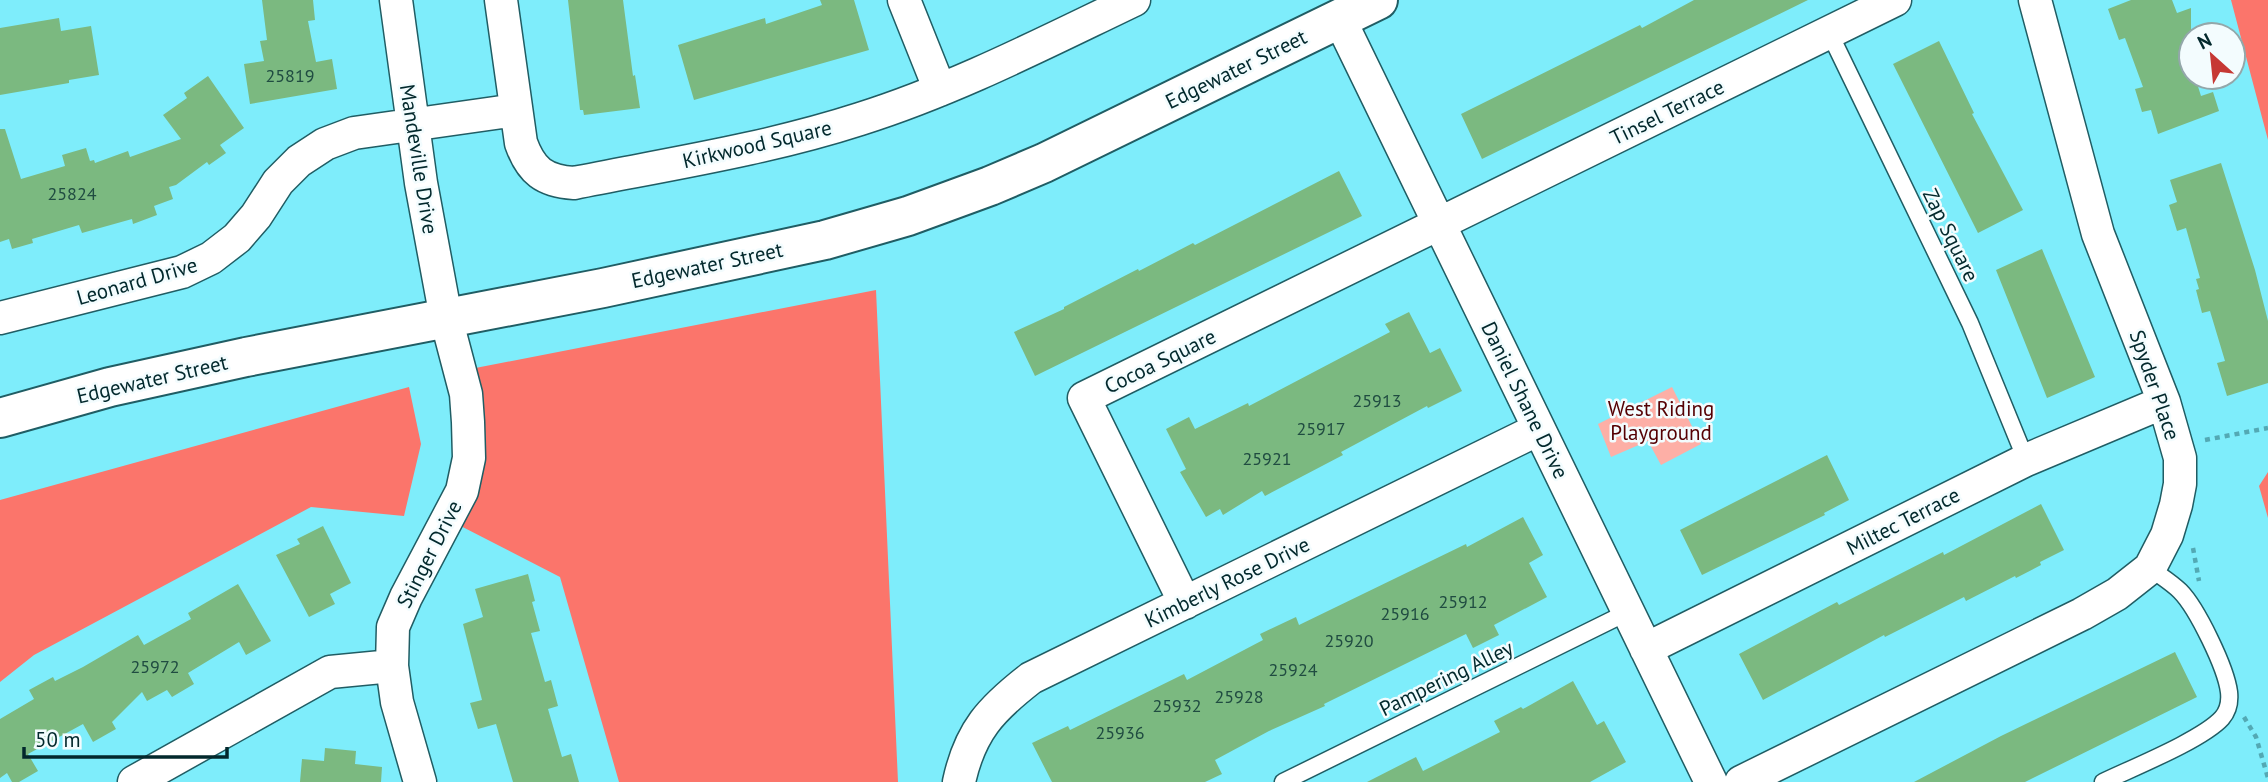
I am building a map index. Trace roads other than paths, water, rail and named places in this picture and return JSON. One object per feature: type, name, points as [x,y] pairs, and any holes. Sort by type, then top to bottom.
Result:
[{"type":"street","name":"Mandeville Drive","points":[[396,0],[421,183],[446,318]]},
{"type":"street","name":"Kirkwood Square","points":[[501,0],[521,143],[526,158],[537,172],[556,182],[574,183],[777,142],[861,119],[983,73],[1134,0]]},
{"type":"street","points":[[904,0],[940,90]]},
{"type":"street","name":"Edgewater Street","points":[[0,418],[110,387],[232,360],[603,288],[825,240],[908,216],[1044,163],[1377,0]]},
{"type":"street","name":"Tinsel Terrace","points":[[1440,225],[1895,0]]},
{"type":"street","name":"Spyder Place","points":[[1741,782],[2082,614],[2117,594],[2150,568],[2167,534],[2180,484],[2180,458],[2164,402],[2098,234],[2035,0]]},
{"type":"street","name":"Daniel Shane Drive","points":[[1339,19],[1711,782]]},
{"type":"street","name":"Leonard Drive","points":[[0,318],[182,272],[211,258],[237,238],[256,216],[278,182],[299,161],[325,144],[354,133],[516,110]]},
{"type":"street","name":"Cocoa Square","points":[[1185,603],[1084,398],[1440,225]]},
{"type":"street","name":"Stinger Drive","points":[[420,782],[397,702],[392,666],[393,627],[462,491],[468,458],[466,394],[446,318]]},
{"type":"street","name":"Miltec Terrace","points":[[1646,649],[2026,460],[2164,402]]},
{"type":"street","name":"Kimberly Rose Drive","points":[[959,782],[973,737],[1000,702],[1031,678],[1539,429]]},
{"type":"street","points":[[134,782],[330,672],[392,666]]},
{"type":"lane","name":"Zap Square","points":[[1829,32],[1970,323],[2026,460]]},
{"type":"lane","points":[[2103,782],[2195,737],[2221,719],[2228,708],[2230,694],[2225,677],[2191,605],[2179,590],[2150,568]]},
{"type":"lane","name":"Pampering Alley","points":[[1283,782],[1628,612]]},
{"type":"park label","name":"West Riding Playground","points":[[1661,420]]}]
